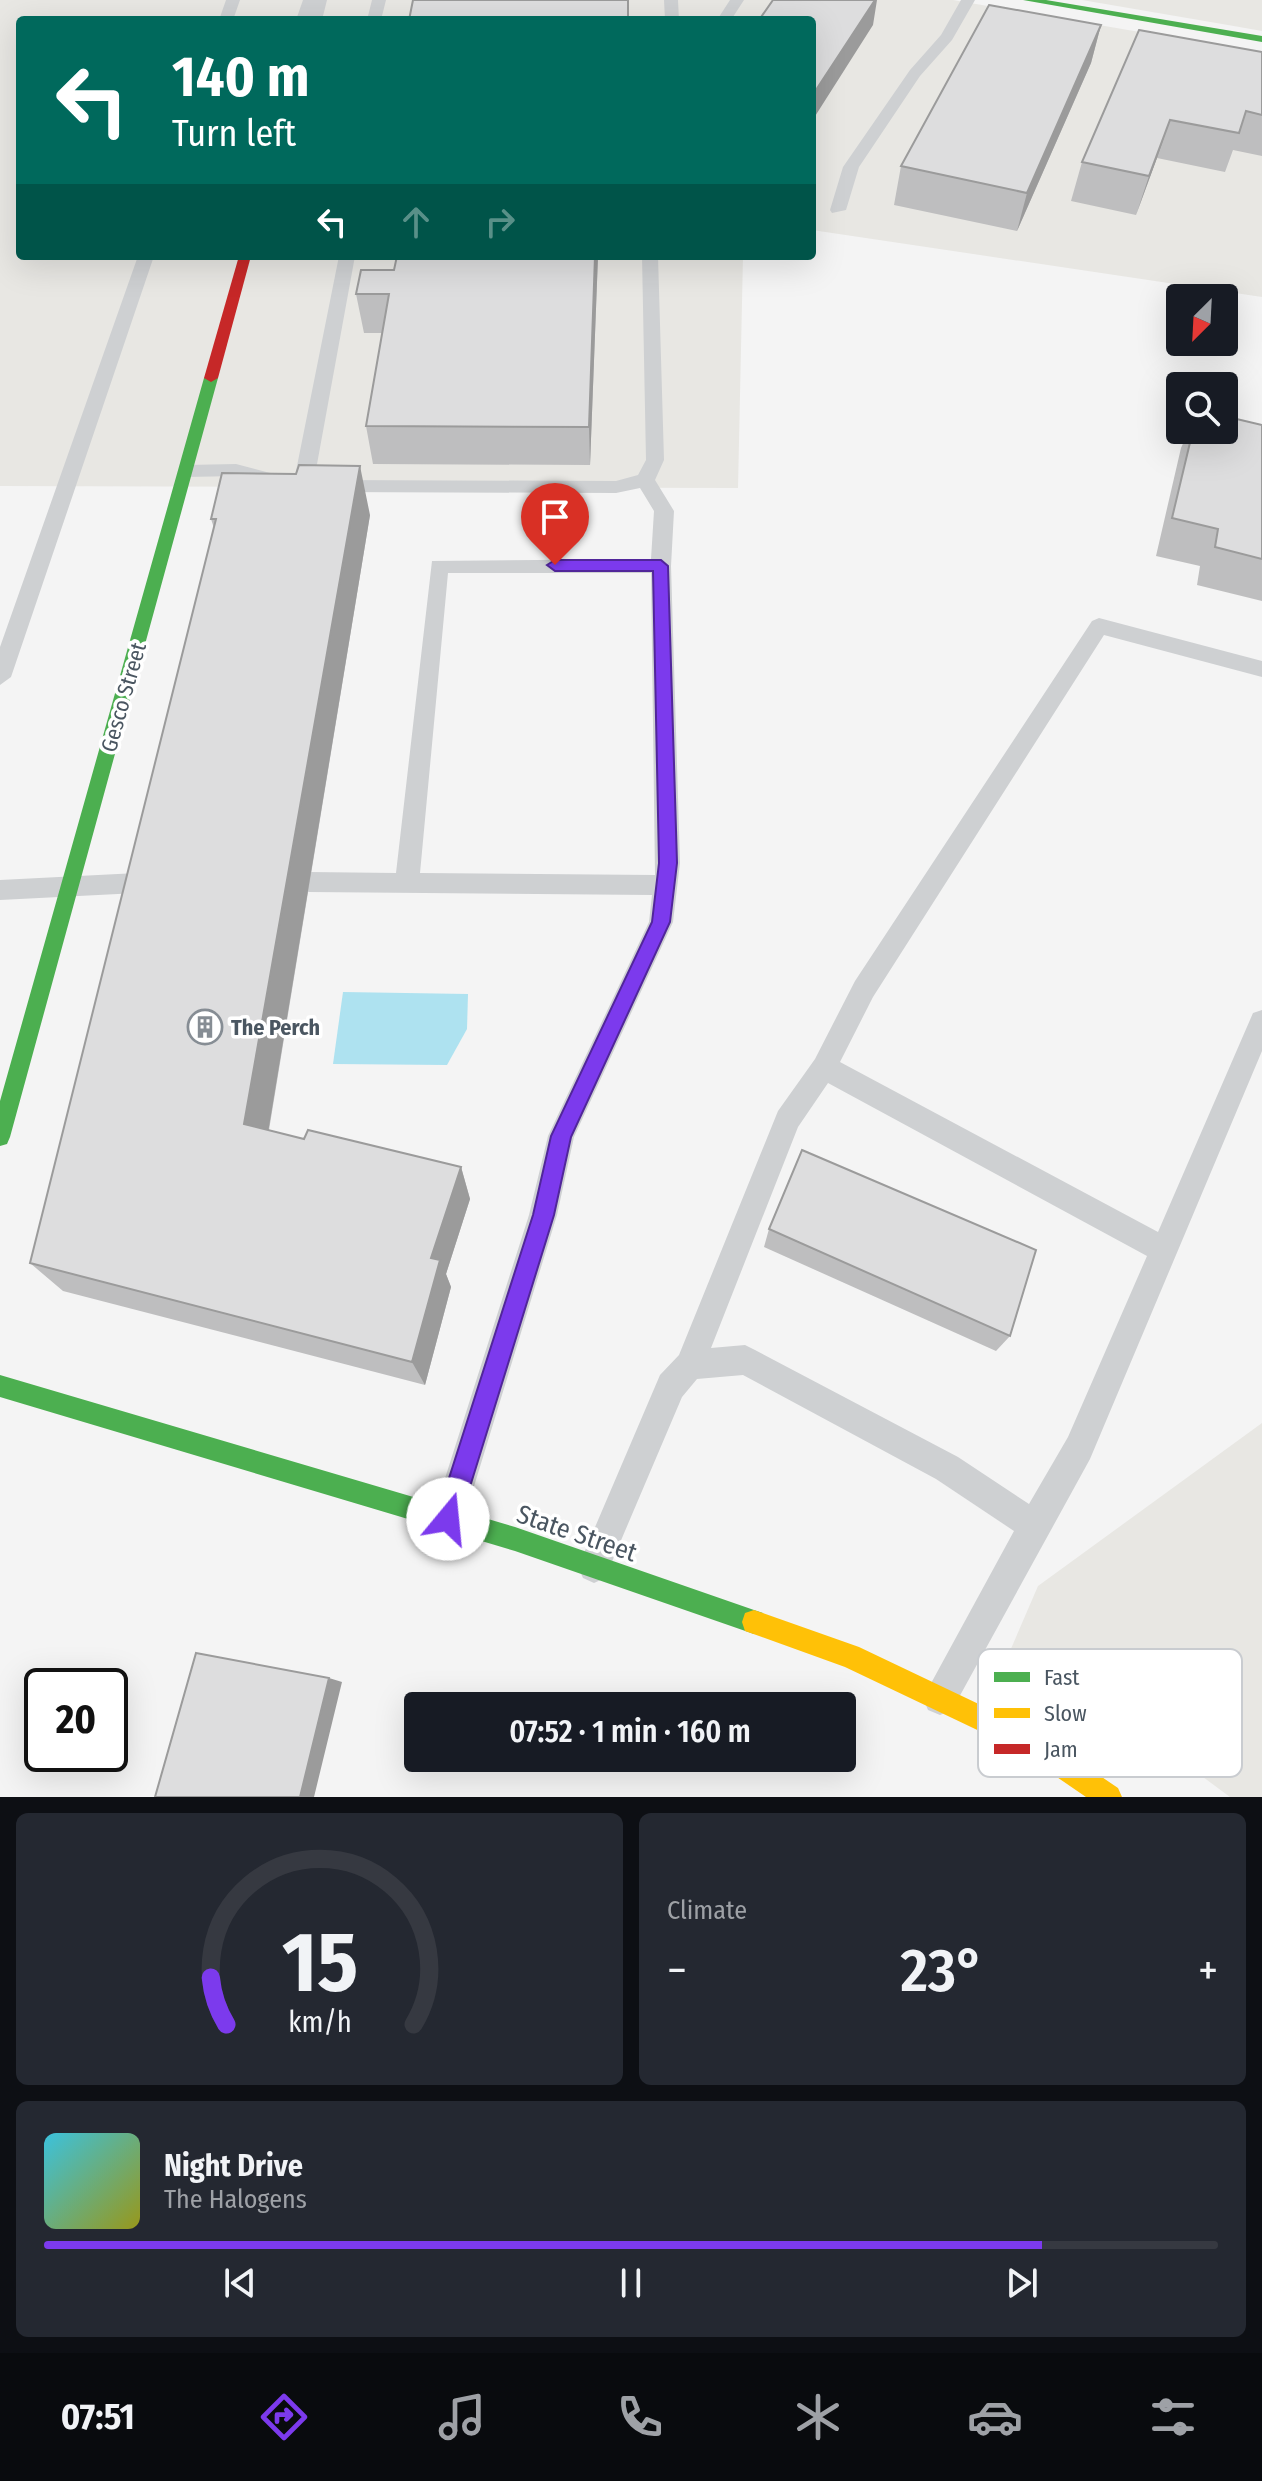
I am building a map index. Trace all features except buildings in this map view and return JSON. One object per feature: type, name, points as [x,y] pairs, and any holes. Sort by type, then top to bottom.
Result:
[{"type":"street","points":[[1028,0],[1262,39]]},
{"type":"street","name":"Gesco Street","points":[[0,1137],[244,260]]},
{"type":"street","name":"State Street","points":[[0,1386],[448,1519],[594,1567],[850,1656],[978,1717]]},
{"type":"street","name":"State Street","points":[[1080,1777],[1109,1797]]},
{"type":"lane","points":[[838,210],[851,167],[915,73],[947,37],[968,0]]},
{"type":"lane","points":[[0,677],[145,260]]},
{"type":"lane","points":[[303,486],[346,260]]},
{"type":"lane","points":[[187,471],[236,470],[303,486],[616,487],[645,480],[655,460],[650,260]]},
{"type":"lane","points":[[448,1519],[543,1215],[561,1136],[661,922],[668,863],[661,566],[664,511],[645,480]]},
{"type":"lane","points":[[407,883],[439,566],[661,566]]},
{"type":"lane","points":[[594,1567],[671,1386],[690,1365],[787,1120],[824,1067],[864,989],[1099,626],[1262,669]]},
{"type":"lane","points":[[0,890],[159,882]]},
{"type":"lane","points":[[309,882],[665,885]]},
{"type":"lane","points":[[940,1698],[1079,1448],[1262,1021]]},
{"type":"lane","points":[[824,1067],[1165,1251]]},
{"type":"lane","points":[[690,1365],[745,1360],[947,1468],[1034,1526]]},
{"type":"shaded area","points":[[0,0],[953,0],[1262,53],[1262,297],[1238,293],[1238,284],[1175,284],[816,231],[816,16],[16,16],[16,260],[743,260],[738,488],[0,486]]},
{"type":"shaded area","points":[[1082,0],[1262,0],[1262,31],[1228,25]]},
{"type":"shaded area","points":[[1262,1423],[1262,1797],[1230,1797],[1203,1777],[1242,1777],[1242,1649],[1011,1649],[1038,1586]]},
{"type":"water","points":[[343,992],[468,994],[467,1029],[447,1065],[333,1064]]},
{"type":"traffic: fast","points":[[1028,0],[1262,39]]},
{"type":"traffic: fast","points":[[0,1137],[211,378]]},
{"type":"traffic: fast","points":[[0,1386],[515,1539],[754,1622]]},
{"type":"traffic: slow","points":[[754,1622],[850,1656],[978,1717]]},
{"type":"traffic: slow","points":[[1080,1777],[1109,1797]]},
{"type":"traffic: jam","points":[[211,378],[244,260]]},
{"type":"place","name":"The Perch","points":[[205,1027]]},
{"type":"route","points":[[448,1519],[543,1215],[561,1136],[661,922],[668,863],[661,566],[555,565]]}]
